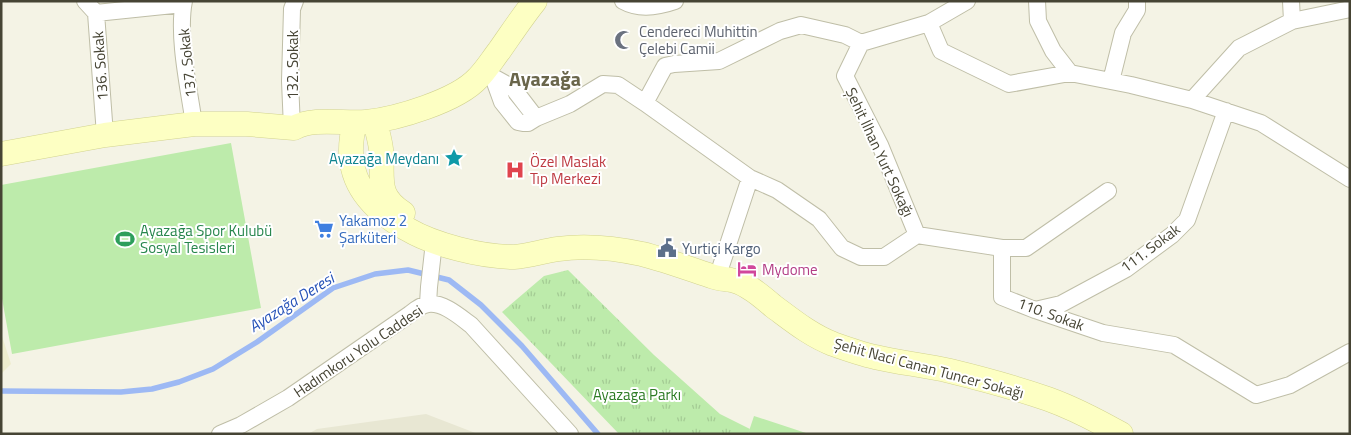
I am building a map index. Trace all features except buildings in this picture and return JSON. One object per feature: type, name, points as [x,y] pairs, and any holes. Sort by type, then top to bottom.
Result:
[{"type":"street","name":"132. Sokak","points":[[293,128],[290,80],[292,9],[295,1]]},
{"type":"street","points":[[489,74],[535,1]]},
{"type":"street","points":[[1,154],[105,135],[194,124],[247,124],[293,128],[308,134],[365,129],[446,98],[489,74],[508,54],[548,1]]},
{"type":"street","points":[[623,1],[632,6],[647,7],[676,1]]},
{"type":"street","points":[[645,103],[665,66],[719,61],[780,31],[801,25],[845,35],[862,43],[929,23],[967,1]]},
{"type":"street","points":[[1037,1],[1038,21],[1053,51],[1070,73]]},
{"type":"street","points":[[1111,81],[1124,33],[1137,10],[1137,1]]},
{"type":"street","points":[[1291,1],[1292,21]]},
{"type":"street","points":[[90,7],[184,3]]},
{"type":"street","name":"137. Sokak","points":[[184,3],[184,48],[194,124]]},
{"type":"street","name":"136. Sokak","points":[[90,7],[105,135]]},
{"type":"street","points":[[1192,100],[1239,48],[1292,21],[1348,14]]},
{"type":"street","points":[[929,23],[941,51],[1009,84],[1070,73],[1192,100],[1261,123],[1350,179]]},
{"type":"street","name":"Şehit İlhan Yurt Sokağı","points":[[862,43],[845,76],[880,145],[918,235]]},
{"type":"street","points":[[489,74],[513,88],[536,118],[570,104],[603,84],[618,85],[750,178],[777,190],[819,219],[842,248],[861,257],[884,257],[918,235],[1002,248],[1026,248],[1108,191]]},
{"type":"street","name":"111. Sokak","points":[[1035,310],[1061,304],[1118,274],[1172,235],[1187,220],[1226,111]]},
{"type":"street","name":"Şehit Naci Canan Tuncer Sokağı","points":[[546,250],[487,244],[455,236],[422,224],[388,201],[383,192],[380,146],[365,129],[350,151],[357,182],[364,194],[378,209],[394,221],[406,229],[434,242],[474,252],[514,257],[546,250],[580,246],[603,247],[641,254],[717,278],[734,280],[750,288],[808,332],[834,344],[876,357],[958,373],[1050,400],[1092,418],[1121,434]]},
{"type":"street","points":[[717,278],[750,178]]},
{"type":"street","points":[[428,304],[434,242]]},
{"type":"street","name":"110. Sokak","points":[[1002,248],[1002,296],[1035,310],[1103,333],[1174,345],[1256,394],[1290,385],[1350,352]]},
{"type":"street","name":"Şehit Naci Canan Tuncer Sokağı","points":[[717,278],[782,327],[824,351],[860,363],[1014,402],[1058,417],[1094,434]]},
{"type":"street","name":"Hadımkoru Yolu Caddesi","points":[[220,434],[241,425],[288,398],[410,314],[428,304],[442,306],[471,324],[570,434]]},
{"type":"shaded area","points":[[1,333],[11,364],[1,374]]},
{"type":"shaded area","points":[[426,414],[478,434],[308,434],[317,429]]},
{"type":"green space","name":"Ayazağa Spor Kulubü Sosyal Tesisleri","points":[[231,143],[261,308],[12,354],[1,293],[1,185]]},
{"type":"green space","name":"Ayazağa Parkı","points":[[568,270],[654,355],[720,414],[750,429],[748,434],[619,434],[502,312],[544,276]]},
{"type":"green space","points":[[754,416],[809,434],[748,434]]},
{"type":"waterway","name":"Ayazağa Deresi","points":[[1,391],[121,392],[152,389],[179,382],[213,369],[257,342],[333,288],[375,274],[408,270],[449,280],[481,305],[522,346],[598,434]]},
{"type":"place","name":"Cendereci Muhittin Çelebi Camii","points":[[624,40]]},
{"type":"place","name":"Ayazağa Meydanı","points":[[454,158]]},
{"type":"place","name":"Özel Maslak Tıp Merkezi","points":[[515,170]]},
{"type":"place","name":"Yakamoz 2 Şarküteri","points":[[324,229]]},
{"type":"place","name":"Ayazağa Spor Kulubü Sosyal Tesisleri","points":[[125,239]]},
{"type":"place","name":"Yurtiçi Kargo","points":[[667,248]]},
{"type":"place","name":"Mydome","points":[[747,269]]},
{"type":"district","name":"Ayazağa","points":[[545,78]]}]
